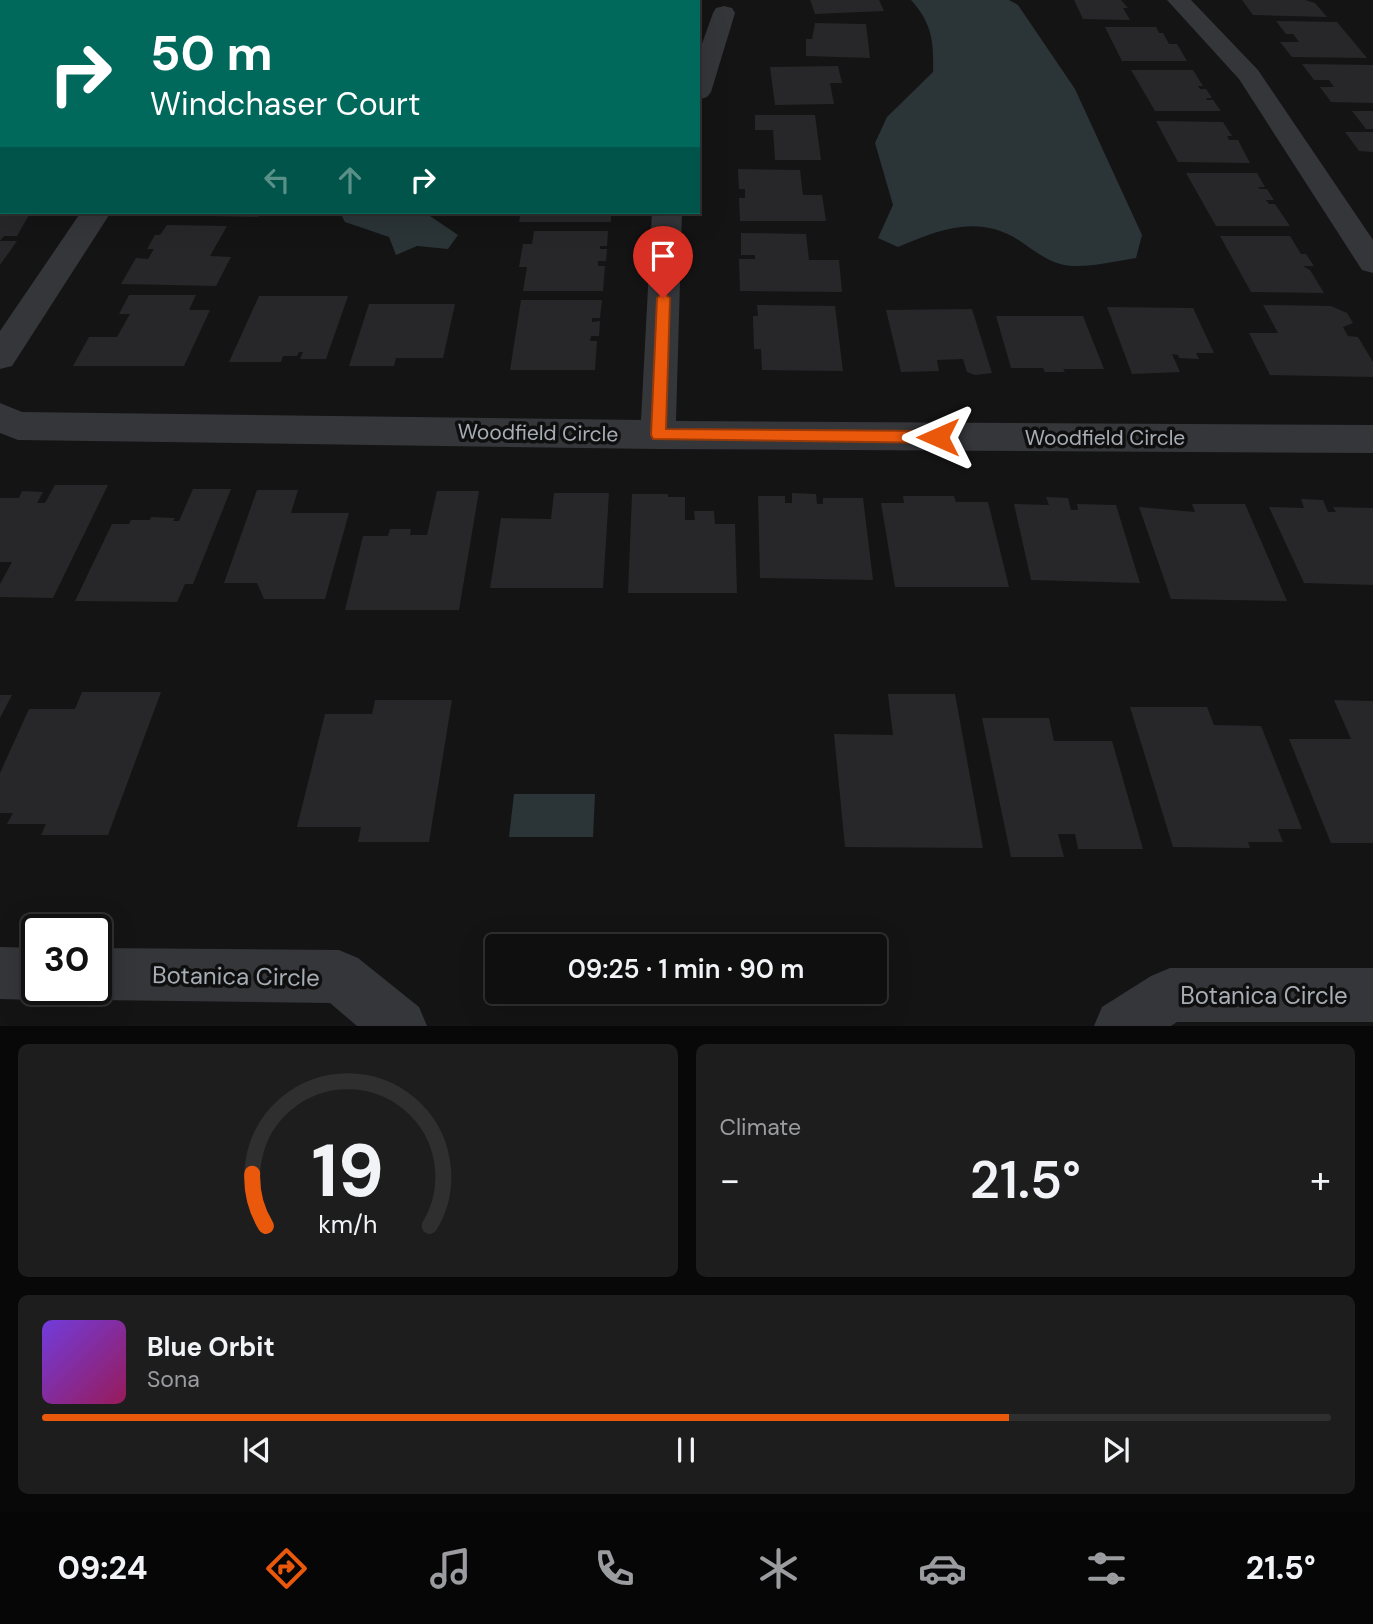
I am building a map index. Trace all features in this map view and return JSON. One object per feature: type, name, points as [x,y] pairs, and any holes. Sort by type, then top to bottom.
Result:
[{"type":"street","points":[[1178,0],[1249,75],[1373,263]]},
{"type":"street","points":[[700,86],[724,13]]},
{"type":"street","points":[[0,357],[95,214]]},
{"type":"street","points":[[659,435],[667,214]]},
{"type":"street","name":"Woodfield Circle","points":[[0,417],[18,426],[659,435],[1373,439]]},
{"type":"street","points":[[0,974],[21,974]]},
{"type":"street","name":"Botanica Circle","points":[[112,974],[339,977],[400,1026]]},
{"type":"street","name":"Botanica Circle","points":[[1121,1026],[1170,995],[1373,995]]},
{"type":"shaded area","points":[[911,0],[1009,0],[1018,5],[1075,89],[1142,235],[1136,258],[1088,266],[1065,265],[1044,257],[1005,233],[974,226],[944,230],[898,247],[878,238],[893,205],[875,143],[887,117],[933,72],[930,33]]},
{"type":"shaded area","points":[[341,214],[429,214],[458,235],[448,249],[417,246],[396,255],[389,237],[345,222]]},
{"type":"shaded area","points":[[514,794],[595,794],[593,837],[509,837]]},
{"type":"building","points":[[810,0],[879,0],[884,11],[815,14]]},
{"type":"building","points":[[1074,0],[1121,0],[1128,8],[1123,8],[1130,20],[1083,19]]},
{"type":"building","points":[[1242,0],[1305,0],[1315,3],[1327,17],[1253,15]]},
{"type":"building","points":[[1276,21],[1337,22],[1367,58],[1292,57],[1280,42],[1299,42],[1293,34],[1286,34]]},
{"type":"building","points":[[815,23],[866,24],[870,58],[806,56],[806,39],[812,39]]},
{"type":"building","points":[[1105,27],[1156,27],[1169,44],[1177,44],[1187,61],[1122,61]]},
{"type":"building","points":[[1302,64],[1373,65],[1373,103],[1331,102],[1320,87],[1334,87],[1329,80],[1314,80]]},
{"type":"building","points":[[838,66],[842,83],[830,83],[834,104],[775,105],[770,67]]},
{"type":"building","points":[[1131,70],[1193,70],[1203,86],[1198,86],[1200,89],[1206,89],[1212,98],[1206,98],[1207,100],[1213,100],[1221,111],[1155,111]]},
{"type":"building","points":[[1352,111],[1373,111],[1373,129],[1366,129]]},
{"type":"building","points":[[755,115],[815,115],[821,160],[775,160],[773,130],[755,130]]},
{"type":"building","points":[[1156,121],[1223,122],[1232,136],[1227,136],[1229,140],[1238,140],[1250,163],[1178,162]]},
{"type":"building","points":[[1345,132],[1373,132],[1373,152],[1359,151]]},
{"type":"building","points":[[738,169],[800,170],[803,195],[822,195],[826,221],[740,221],[739,198],[745,198],[745,189],[739,189]]},
{"type":"building","points":[[1186,173],[1257,173],[1265,187],[1258,187],[1267,189],[1274,200],[1266,200],[1269,204],[1275,204],[1290,226],[1216,226]]},
{"type":"building","points":[[162,214],[260,214],[258,217]]},
{"type":"building","points":[[521,214],[611,214],[611,222],[519,222]]},
{"type":"building","points":[[0,215],[29,215],[17,236],[4,236],[0,241]]},
{"type":"building","points":[[167,225],[227,226],[210,256],[231,257],[216,286],[121,284],[136,258],[148,259],[154,249],[147,249],[155,235],[160,235]]},
{"type":"building","points":[[534,231],[608,231],[607,246],[600,246],[600,249],[607,249],[606,261],[598,261],[598,266],[605,266],[603,291],[523,291],[527,267],[519,267],[523,244],[532,244]]},
{"type":"building","points":[[741,233],[806,234],[809,260],[839,260],[842,292],[740,291],[739,259],[755,259],[755,255],[741,255]]},
{"type":"building","points":[[1220,236],[1290,236],[1301,254],[1306,254],[1314,266],[1303,266],[1310,270],[1324,293],[1251,292]]},
{"type":"building","points":[[0,241],[17,241],[0,265]]},
{"type":"building","points":[[129,295],[196,295],[189,310],[210,310],[184,366],[73,366],[89,337],[117,337],[130,314],[119,314]]},
{"type":"building","points":[[259,296],[348,296],[326,359],[300,359],[303,352],[299,352],[297,356],[283,356],[281,362],[229,362]]},
{"type":"building","points":[[521,300],[602,300],[600,318],[592,318],[592,322],[600,321],[599,336],[591,336],[590,341],[597,341],[595,370],[510,370]]},
{"type":"building","points":[[369,304],[455,304],[443,358],[396,358],[394,366],[349,366]]},
{"type":"building","points":[[757,305],[835,306],[843,371],[762,370],[761,349],[754,349],[753,316],[758,316]]},
{"type":"building","points":[[1263,305],[1331,306],[1347,313],[1353,323],[1343,327],[1348,336],[1358,337],[1373,362],[1373,377],[1270,375],[1249,333],[1278,333]]},
{"type":"building","points":[[1107,307],[1193,308],[1214,353],[1196,353],[1199,359],[1179,358],[1178,355],[1172,354],[1180,372],[1132,374]]},
{"type":"building","points":[[972,309],[992,373],[975,375],[967,372],[963,359],[937,360],[939,371],[901,372],[886,310]]},
{"type":"building","points":[[996,316],[1083,316],[1104,369],[1045,372],[1043,368],[1011,368]]},
{"type":"building","points":[[55,485],[108,485],[53,598],[0,597],[0,584],[12,562],[0,562],[0,498],[19,498],[22,491],[43,492],[37,503],[45,503]]},
{"type":"building","points":[[193,489],[231,489],[193,584],[185,584],[177,602],[75,601],[112,524],[129,524],[131,520],[150,520],[151,517],[175,518],[173,521],[179,521]]},
{"type":"building","points":[[257,490],[298,490],[291,513],[349,513],[325,599],[264,599],[257,583],[224,583]]},
{"type":"building","points":[[437,491],[479,491],[459,610],[345,610],[363,536],[388,536],[390,529],[411,529],[410,535],[427,535]]},
{"type":"building","points":[[554,493],[609,493],[603,588],[490,588],[501,518],[551,519]]},
{"type":"building","points":[[792,493],[816,494],[817,504],[823,504],[823,498],[863,498],[873,580],[760,578],[758,496],[785,496],[785,503],[792,503]]},
{"type":"building","points":[[632,494],[685,497],[685,520],[695,520],[694,511],[714,511],[715,524],[735,524],[737,593],[628,593]]},
{"type":"building","points":[[903,496],[954,496],[956,502],[988,502],[1009,587],[895,587],[881,503],[904,503]]},
{"type":"building","points":[[1046,497],[1068,498],[1071,510],[1078,510],[1077,504],[1116,505],[1140,583],[1031,580],[1014,504],[1049,505]]},
{"type":"building","points":[[1301,499],[1323,500],[1328,512],[1336,512],[1333,507],[1373,508],[1373,585],[1304,583],[1269,507],[1304,508]]},
{"type":"building","points":[[1192,504],[1245,504],[1287,601],[1171,599],[1139,507],[1195,512]]},
{"type":"building","points":[[82,692],[161,692],[108,835],[41,835],[46,824],[7,824],[13,813],[0,813],[0,773],[29,709],[75,709]]},
{"type":"building","points":[[888,694],[955,694],[983,848],[845,847],[834,734],[893,735]]},
{"type":"building","points":[[0,695],[12,695],[0,718]]},
{"type":"building","points":[[375,700],[452,700],[429,842],[358,842],[361,827],[297,827],[325,714],[372,714]]},
{"type":"building","points":[[1334,700],[1373,701],[1373,843],[1331,843],[1289,739],[1351,739]]},
{"type":"building","points":[[1130,707],[1207,707],[1214,725],[1261,726],[1302,829],[1278,829],[1283,842],[1248,842],[1250,848],[1173,847]]},
{"type":"building","points":[[982,718],[1049,718],[1054,741],[1112,741],[1143,849],[1078,849],[1075,834],[1058,834],[1064,857],[1011,857]]},
{"type":"route","points":[[663,298],[659,435],[938,437]]}]
